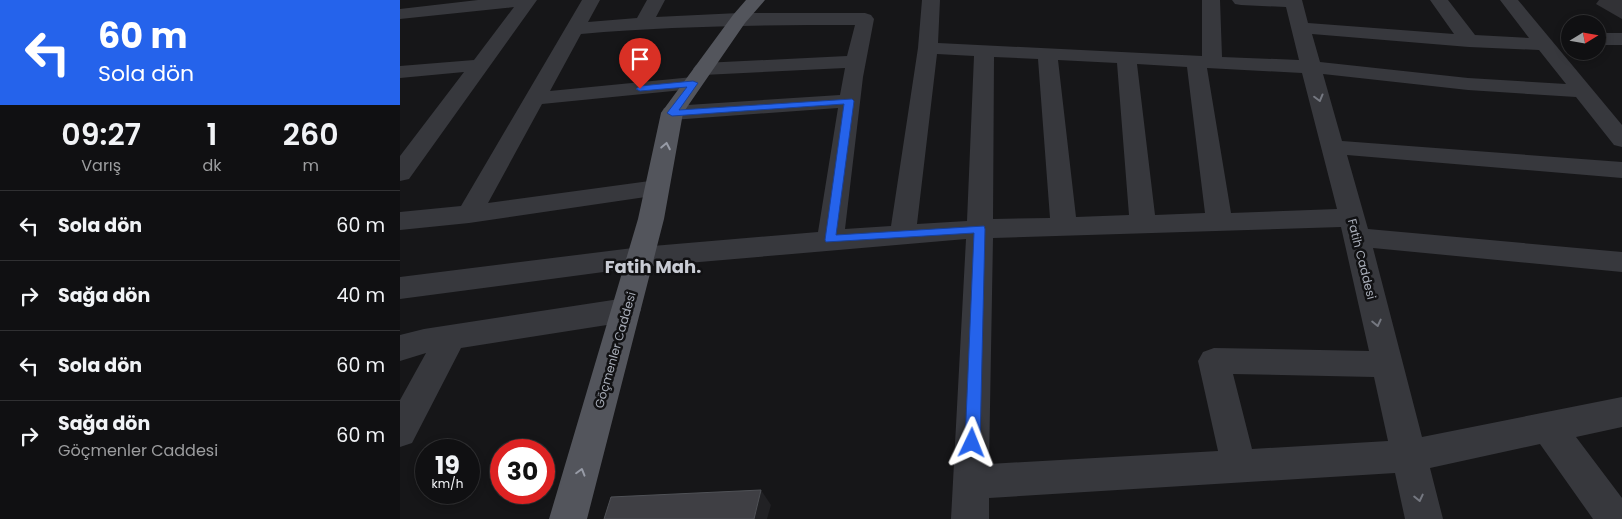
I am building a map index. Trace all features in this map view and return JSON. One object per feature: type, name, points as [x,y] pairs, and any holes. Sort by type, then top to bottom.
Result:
[{"type":"main road","name":"Göçmenler Caddesi","points":[[568,519],[641,257],[672,113],[748,9]]},
{"type":"street","points":[[400,14],[527,0]]},
{"type":"street","points":[[400,173],[527,0]]},
{"type":"street","points":[[469,214],[591,0]]},
{"type":"street","points":[[644,23],[656,0]]},
{"type":"street","points":[[903,234],[928,48],[931,0]]},
{"type":"street","points":[[1211,0],[1204,62],[1218,222]]},
{"type":"street","points":[[1242,0],[1294,1]]},
{"type":"street","points":[[1438,0],[1469,41]]},
{"type":"street","points":[[1509,0],[1549,41],[1583,91],[1622,140]]},
{"type":"street","name":"Fatih Caddesi","points":[[1294,1],[1354,227],[1424,519]]},
{"type":"street","points":[[573,29],[644,23],[748,9],[832,9],[865,19],[849,101],[830,240]]},
{"type":"street","points":[[1301,28],[1469,41],[1549,41]]},
{"type":"street","points":[[1606,39],[1622,38]]},
{"type":"street","points":[[928,48],[1311,67],[1468,84],[1583,91]]},
{"type":"street","points":[[970,519],[984,51]]},
{"type":"street","points":[[1047,54],[1064,226]]},
{"type":"street","points":[[1126,58],[1143,224]]},
{"type":"street","points":[[533,99],[698,76],[856,62]]},
{"type":"street","points":[[400,72],[480,65]]},
{"type":"street","points":[[672,113],[849,101]]},
{"type":"street","points":[[1332,147],[1622,170]]},
{"type":"street","points":[[400,221],[469,214],[657,188]]},
{"type":"street","points":[[400,288],[641,257],[903,234],[980,229],[1218,222],[1354,227],[1622,262]]},
{"type":"street","points":[[400,348],[451,337],[626,310]]},
{"type":"street","points":[[400,432],[451,337]]},
{"type":"street","points":[[1239,466],[1214,361],[1387,364]]},
{"type":"street","points":[[971,482],[1409,456],[1622,412]]},
{"type":"street","points":[[1548,427],[1615,519]]},
{"type":"building","points":[[761,490],[754,519],[604,519],[611,497]]},
{"type":"district","name":"Fatih Mah.","points":[[653,266]]},
{"type":"route","points":[[640,89],[693,83],[672,113],[849,101],[830,240],[980,229],[972,443]]}]
